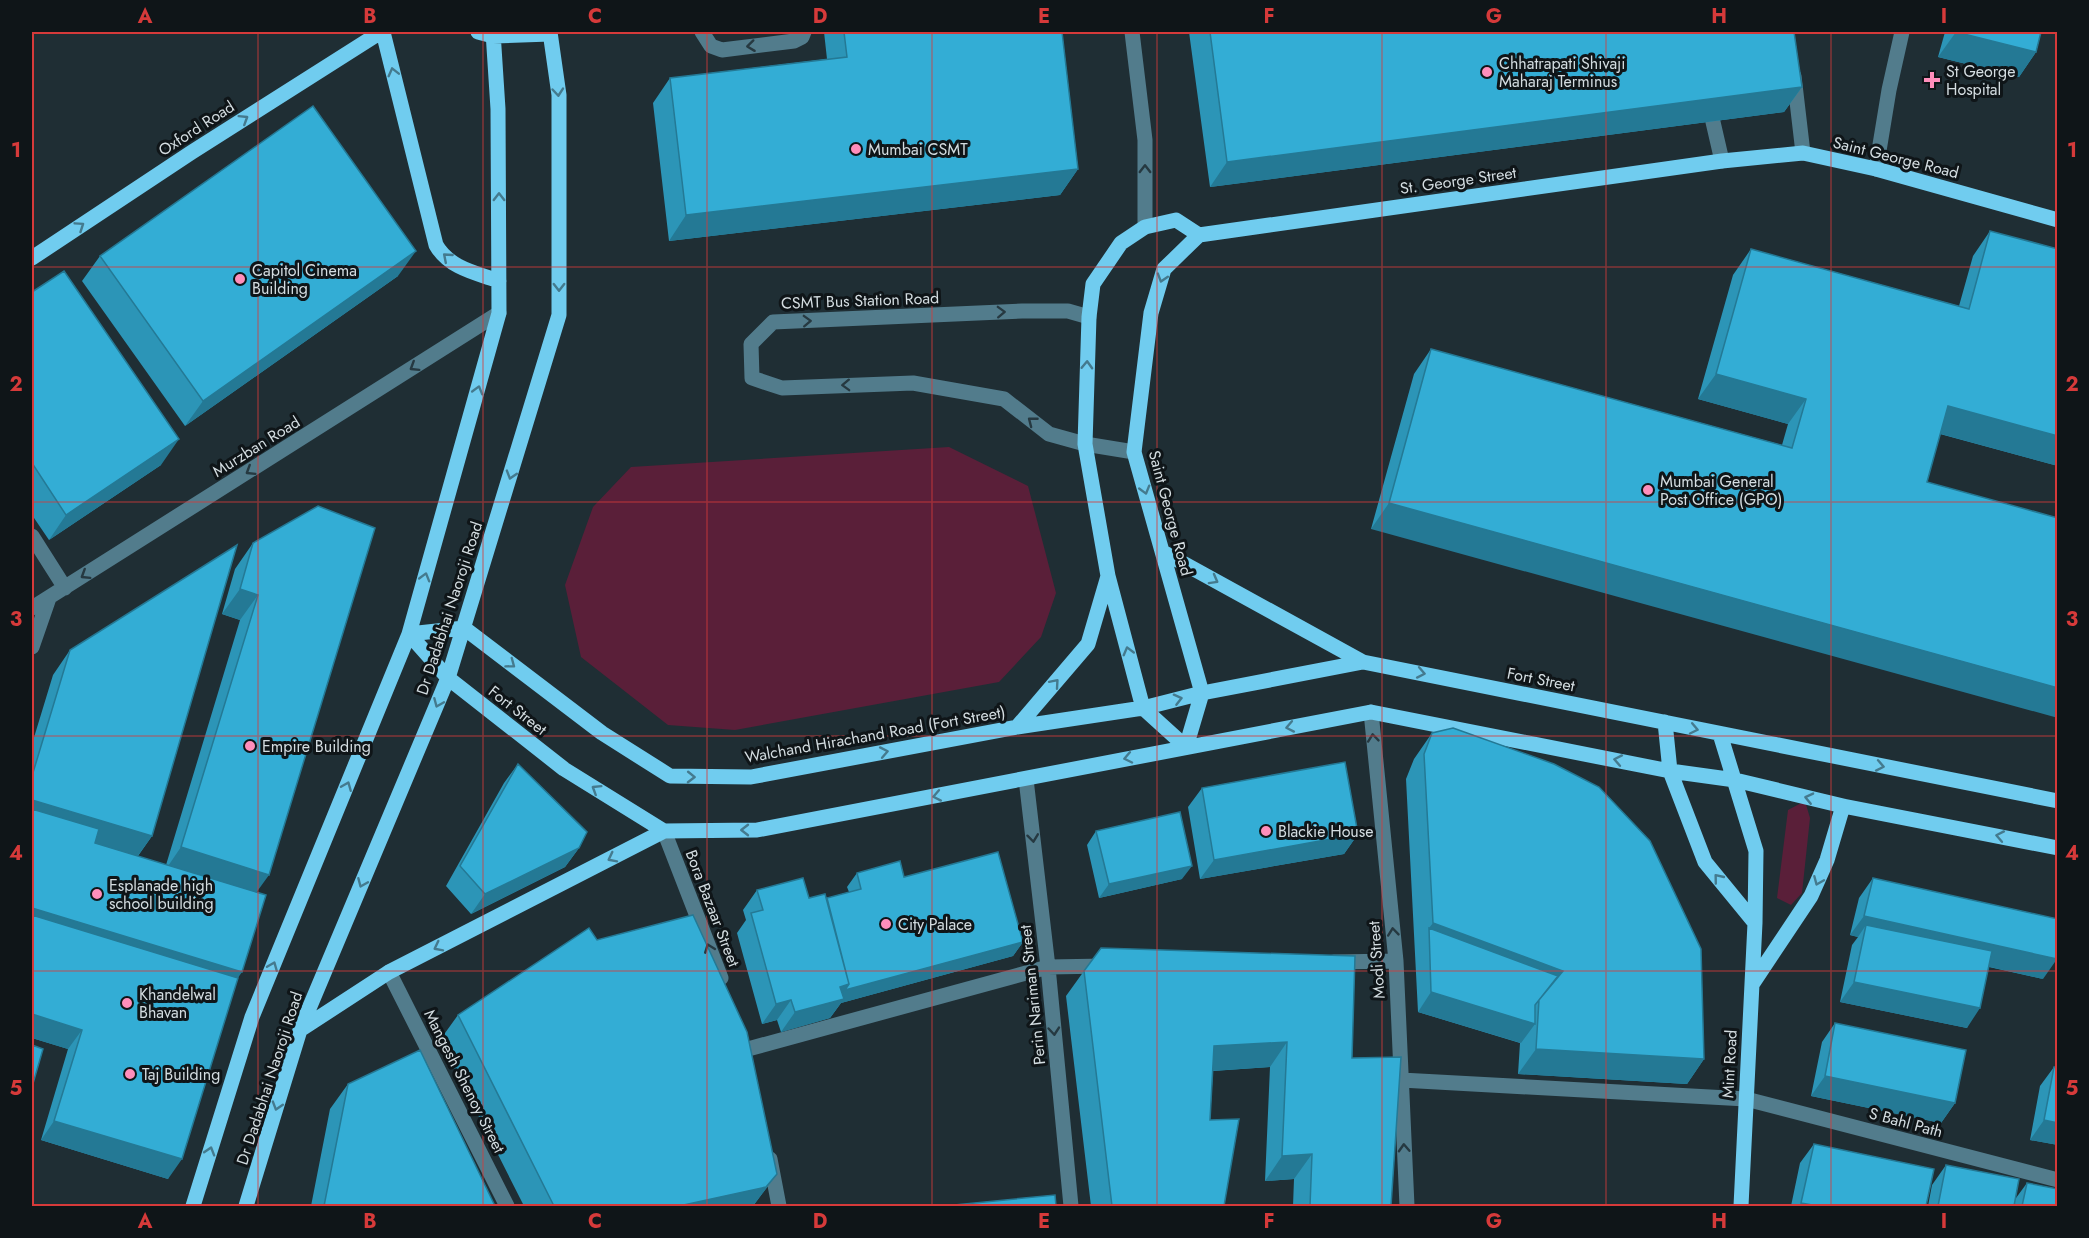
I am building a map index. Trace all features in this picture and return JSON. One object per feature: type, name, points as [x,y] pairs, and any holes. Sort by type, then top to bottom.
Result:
[{"type":"main road","name":"Oxford Road","points":[[32,258],[192,152],[382,32]]},
{"type":"main road","points":[[382,32],[436,245],[441,253],[457,266],[500,281]]},
{"type":"main road","points":[[478,32],[550,33]]},
{"type":"main road","name":"Dr Dadabhai Naoroji Road","points":[[246,1206],[300,1030],[448,678],[559,315],[559,95],[550,33]]},
{"type":"main road","name":"Dr Dadabhai Naoroji Road","points":[[193,1206],[252,1017],[409,634],[500,313],[498,109],[493,34]]},
{"type":"main road","name":"Saint George Road","points":[[1722,161],[1803,153],[1876,169],[2058,220]]},
{"type":"main road","name":"St. George Street","points":[[1199,235],[1722,161]]},
{"type":"main road","points":[[1186,747],[1143,708],[1108,576],[1085,444],[1089,316],[1093,284],[1121,243],[1145,227],[1176,220],[1199,235]]},
{"type":"main road","name":"Saint George Road","points":[[1199,235],[1164,268],[1151,313],[1134,452],[1202,693]]},
{"type":"main road","points":[[1163,552],[1363,662]]},
{"type":"main road","points":[[1017,727],[1088,644],[1108,576]]},
{"type":"main road","points":[[409,634],[465,628]]},
{"type":"main road","name":"Walchand Hirachand Road (Fort Street)","points":[[465,628],[603,733],[670,776],[751,777],[1017,727]]},
{"type":"main road","name":"Fort Street","points":[[409,634],[448,678],[564,769],[664,831]]},
{"type":"main road","name":"Fort Street","points":[[1017,727],[1143,708],[1202,693],[1363,662],[2058,801]]},
{"type":"main road","points":[[1186,747],[1202,693]]},
{"type":"main road","points":[[300,1030],[389,972],[664,831],[757,830],[1371,712],[1670,771],[1735,780],[1844,806],[2058,848]]},
{"type":"main road","points":[[1665,722],[1670,771],[1706,862],[1755,923]]},
{"type":"main road","name":"Mint Road","points":[[1720,734],[1756,851],[1755,923],[1741,1206]]},
{"type":"main road","points":[[1751,985],[1811,897],[1827,860],[1844,806]]},
{"type":"street","points":[[702,32],[711,46],[722,50],[794,41],[802,37],[804,32]]},
{"type":"street","points":[[1132,32],[1145,140],[1145,227]]},
{"type":"street","points":[[1876,169],[1889,90],[1902,32]]},
{"type":"street","points":[[1792,64],[1803,153]]},
{"type":"street","points":[[1713,122],[1722,161]]},
{"type":"street","name":"CSMT Bus Station Road","points":[[1089,316],[1068,311],[1022,311],[772,322],[751,344],[752,378],[782,388],[913,383],[1004,399],[1048,434],[1085,444],[1134,452]]},
{"type":"street","name":"Murzban Road","points":[[32,608],[500,313]]},
{"type":"street","points":[[32,536],[65,588]]},
{"type":"street","points":[[32,647],[49,598]]},
{"type":"street","name":"Modi Street","points":[[1371,712],[1396,960],[1407,1206]]},
{"type":"street","name":"Perin Nariman Street","points":[[1026,780],[1048,967],[1071,1206]]},
{"type":"street","name":"Bora Bazaar Street","points":[[664,831],[727,994]]},
{"type":"street","points":[[1324,962],[1396,960]]},
{"type":"street","points":[[747,1049],[1048,967],[1120,966]]},
{"type":"street","name":"Mangesh Shenoy Street","points":[[389,972],[507,1206]]},
{"type":"street","name":"S Bahl Path","points":[[1401,1080],[1746,1099],[2058,1180]]},
{"type":"street","points":[[766,1139],[779,1206]]},
{"type":"shaded area","points":[[949,447],[1028,486],[1056,593],[1041,637],[999,682],[735,730],[668,725],[581,657],[565,585],[593,507],[631,467]]},
{"type":"shaded area","points":[[1805,801],[1810,818],[1802,893],[1791,905],[1777,898],[1788,810]]},
{"type":"building","name":"Mumbai CSMT","points":[[844,32],[1062,32],[1078,169],[686,215],[670,78],[847,57]]},
{"type":"building","name":"Chhatrapati Shivaji Maharaj Terminus","points":[[1210,32],[1794,32],[1802,87],[1227,162]]},
{"type":"building","points":[[1956,32],[2041,32],[2036,52]]},
{"type":"building","name":"Capitol Cinema Building","points":[[313,106],[416,251],[203,401],[100,256]]},
{"type":"building","name":"Mumbai General Post Office (GPO)","points":[[1990,231],[2058,249],[2058,436],[1948,406],[1927,482],[2058,518],[2058,688],[1389,503],[1431,349],[1792,448],[1806,399],[1716,374],[1751,249],[1969,309]]},
{"type":"building","points":[[64,271],[179,439],[66,515],[32,463],[32,292]]},
{"type":"building","name":"Empire Building","points":[[318,506],[375,528],[269,875],[181,847],[258,595],[240,589],[253,543]]},
{"type":"building","points":[[237,545],[152,836],[32,800],[32,776],[70,650]]},
{"type":"building","points":[[1453,728],[1554,764],[1599,787],[1650,841],[1701,949],[1704,1059],[1536,1049],[1539,1000],[1563,971],[1433,923],[1424,754],[1432,733]]},
{"type":"building","name":"Blackie House","points":[[1345,762],[1358,834],[1214,860],[1202,788]]},
{"type":"building","points":[[518,764],[587,832],[579,848],[485,894],[460,866]]},
{"type":"building","name":"Esplanade high school building","points":[[32,809],[99,829],[95,843],[266,895],[242,972],[32,908]]},
{"type":"building","points":[[1180,812],[1192,866],[1109,884],[1096,831]]},
{"type":"building","points":[[998,852],[1023,942],[845,990],[849,984],[827,898],[861,889],[857,873],[900,861],[904,877]]},
{"type":"building","points":[[803,878],[809,898],[825,894],[849,984],[840,987],[844,999],[795,1012],[791,1000],[776,1004],[751,913],[763,910],[757,890]]},
{"type":"building","points":[[1873,878],[2058,919],[2057,959],[1864,916]]},
{"type":"building","points":[[32,915],[238,978],[182,1159],[54,1121],[82,1030],[32,1014]]},
{"type":"building","points":[[693,915],[747,1032],[777,1174],[766,1187],[679,1206],[554,1206],[458,1015],[589,928],[597,940]]},
{"type":"building","points":[[1866,925],[1992,951],[1980,1008],[1854,982]]},
{"type":"building","points":[[1429,928],[1558,976],[1535,1005],[1535,1024],[1431,992]]},
{"type":"building","points":[[1101,948],[1355,956],[1352,1058],[1401,1057],[1391,1206],[1310,1206],[1312,1154],[1282,1156],[1287,1042],[1214,1046],[1210,1120],[1239,1119],[1224,1206],[1112,1206],[1084,971]]},
{"type":"building","points":[[1835,1023],[1966,1050],[1955,1103],[1825,1076]]},
{"type":"building","points":[[32,1045],[43,1049],[32,1087]]},
{"type":"building","points":[[420,1050],[495,1206],[324,1206],[348,1084]]},
{"type":"building","points":[[2054,1067],[2058,1067],[2058,1123],[2044,1120]]},
{"type":"building","points":[[1814,1144],[1934,1169],[1926,1206],[1818,1206],[1801,1203]]},
{"type":"building","points":[[1946,1165],[2019,1179],[2014,1206],[1938,1206]]},
{"type":"building","points":[[2027,1183],[2058,1189],[2058,1206],[2022,1206]]},
{"type":"building","points":[[1055,1195],[1056,1206],[944,1206]]},
{"type":"place","name":"Chhatrapati Shivaji Maharaj Terminus","points":[[1487,72]]},
{"type":"place","name":"St George Hospital","points":[[1932,80]]},
{"type":"place","name":"Mumbai CSMT","points":[[856,149]]},
{"type":"place","name":"Capitol Cinema Building","points":[[240,279]]},
{"type":"place","name":"Mumbai General Post Office (GPO)","points":[[1648,490]]},
{"type":"place","name":"Empire Building","points":[[250,746]]},
{"type":"place","name":"Blackie House","points":[[1266,831]]},
{"type":"place","name":"Esplanade high school building","points":[[97,894]]},
{"type":"place","name":"City Palace","points":[[886,924]]},
{"type":"place","name":"Khandelwal Bhavan","points":[[127,1003]]},
{"type":"place","name":"Taj Building","points":[[130,1074]]}]
